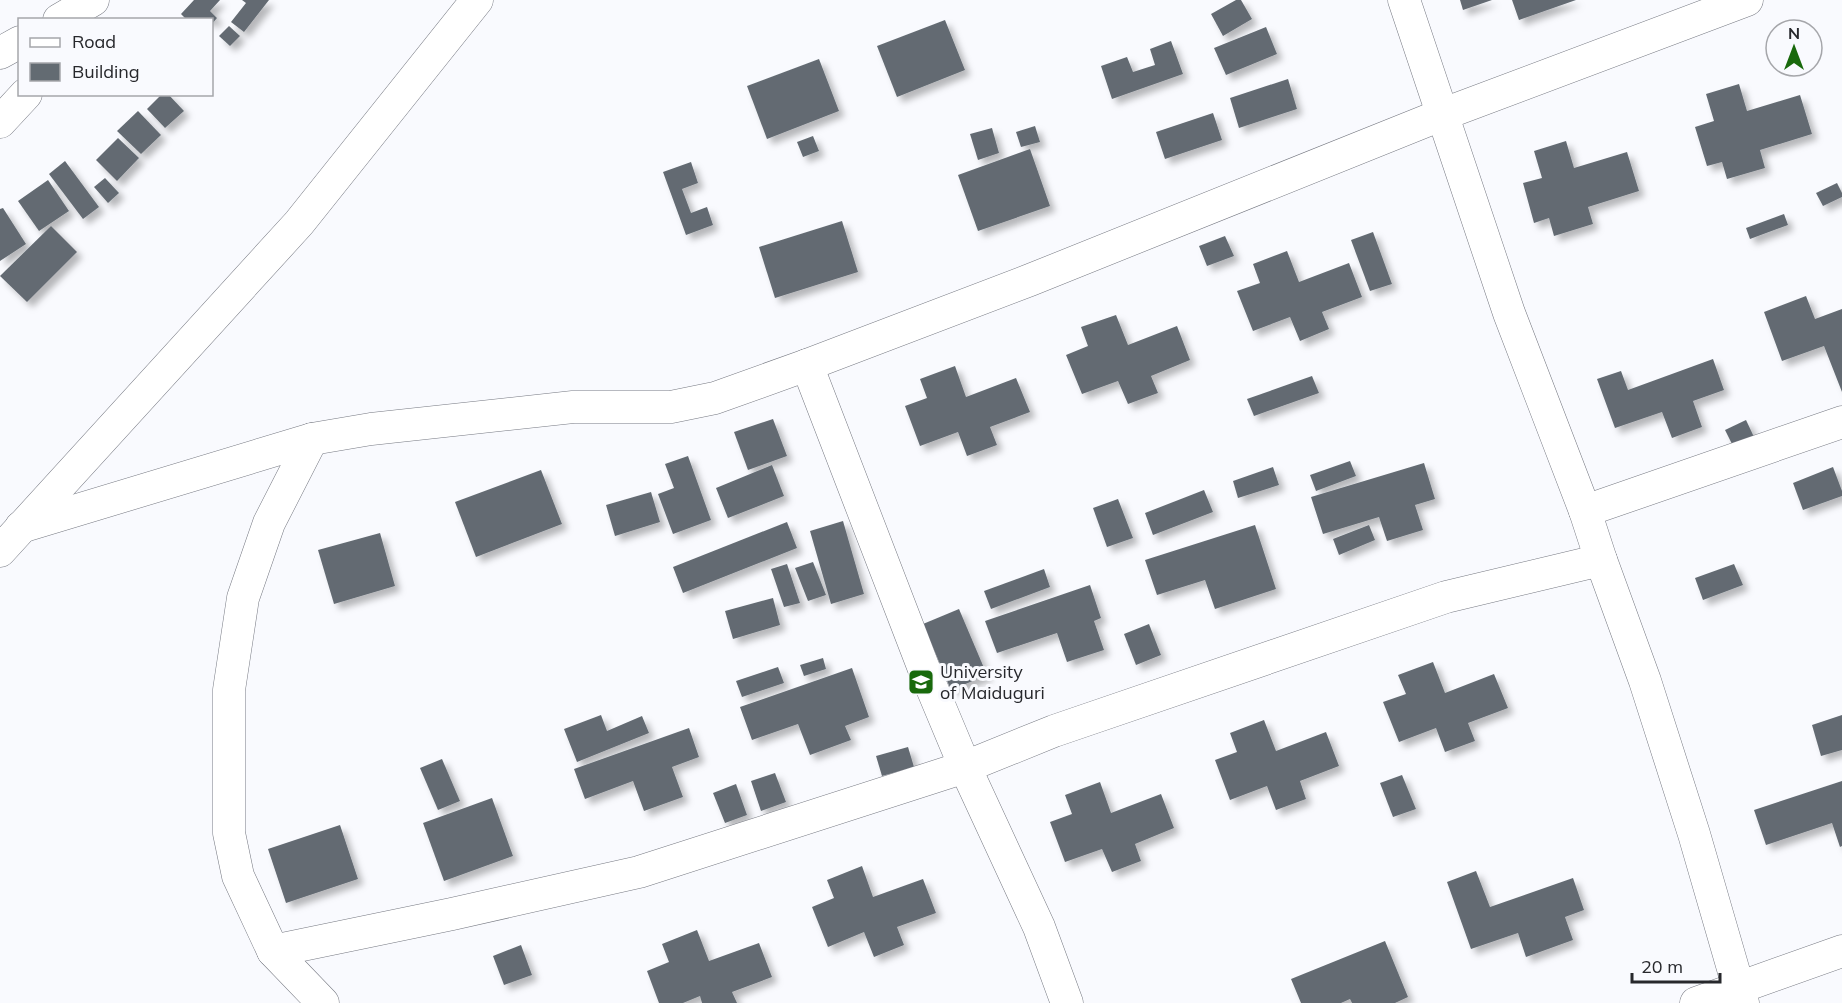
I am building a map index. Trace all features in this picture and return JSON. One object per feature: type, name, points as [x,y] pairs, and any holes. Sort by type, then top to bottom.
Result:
[{"type":"street","points":[[62,18],[93,0]]},
{"type":"street","points":[[99,18],[115,0]]},
{"type":"street","points":[[0,551],[299,223],[477,0]]},
{"type":"street","points":[[1404,0],[1509,313],[1585,511],[1644,681],[1687,812],[1740,996]]},
{"type":"street","points":[[21,527],[312,439],[371,429],[573,407],[671,407],[715,398],[1030,280],[1442,115],[1748,0]]},
{"type":"street","points":[[0,53],[18,43]]},
{"type":"street","points":[[0,122],[24,96]]},
{"type":"street","points":[[807,365],[924,669],[964,767],[1039,927],[1067,1003]]},
{"type":"street","points":[[1585,511],[1842,422]]},
{"type":"street","points":[[312,439],[269,523],[243,598],[229,690],[229,833],[238,876],[273,951],[323,1003]]},
{"type":"street","points":[[273,951],[464,912],[639,872],[964,767],[1054,731],[1446,597],[1601,560]]},
{"type":"street","points":[[1696,1003],[1740,996],[1842,951]]},
{"type":"building","points":[[194,0],[220,0],[210,11],[217,18],[213,23],[213,18],[185,18],[181,14]]},
{"type":"building","points":[[242,0],[269,0],[244,32],[231,22],[246,3]]},
{"type":"building","points":[[1236,0],[1241,0],[1252,19],[1223,36],[1211,14]]},
{"type":"building","points":[[1460,0],[1492,0],[1463,10]]},
{"type":"building","points":[[1512,0],[1576,0],[1519,20]]},
{"type":"building","points":[[945,20],[965,70],[897,97],[877,46]]},
{"type":"building","points":[[229,26],[240,36],[230,46],[219,36]]},
{"type":"building","points":[[1266,27],[1277,54],[1226,75],[1214,48]]},
{"type":"building","points":[[1171,41],[1183,74],[1112,99],[1101,66],[1127,57],[1133,72],[1155,65],[1150,49]]},
{"type":"building","points":[[819,59],[839,111],[767,139],[747,86]]},
{"type":"building","points":[[1288,79],[1297,109],[1239,128],[1230,98]]},
{"type":"building","points":[[1739,84],[1747,111],[1800,95],[1812,134],[1760,150],[1765,168],[1727,179],[1722,162],[1707,166],[1695,127],[1714,121],[1706,94]]},
{"type":"building","points":[[160,96],[170,96],[184,111],[165,128],[147,109]]},
{"type":"building","points":[[138,111],[161,135],[141,154],[117,131]]},
{"type":"building","points":[[1213,113],[1222,140],[1165,159],[1156,132]]},
{"type":"building","points":[[1035,126],[1040,142],[1021,147],[1016,132]]},
{"type":"building","points":[[992,128],[999,153],[978,160],[970,134]]},
{"type":"building","points":[[813,136],[819,151],[803,157],[797,142]]},
{"type":"building","points":[[118,138],[139,158],[117,181],[96,160]]},
{"type":"building","points":[[1566,141],[1574,168],[1627,152],[1639,191],[1588,207],[1593,224],[1554,236],[1549,218],[1534,223],[1523,183],[1542,178],[1534,151]]},
{"type":"building","points":[[1030,149],[1050,206],[978,231],[958,175]]},
{"type":"building","points":[[65,161],[99,207],[83,219],[49,174]]},
{"type":"building","points":[[691,162],[698,183],[682,189],[691,213],[707,207],[713,225],[686,235],[663,172]]},
{"type":"building","points":[[105,178],[119,193],[108,203],[94,187]]},
{"type":"building","points":[[48,180],[69,211],[39,231],[18,201]]},
{"type":"building","points":[[1837,183],[1842,197],[1823,206],[1816,193]]},
{"type":"building","points":[[3,208],[26,244],[0,261],[0,209]]},
{"type":"building","points":[[1784,214],[1788,225],[1750,239],[1746,228]]},
{"type":"building","points":[[842,221],[858,272],[775,298],[759,247]]},
{"type":"building","points":[[51,226],[77,252],[27,302],[0,276]]},
{"type":"building","points":[[1373,232],[1392,284],[1370,291],[1351,240]]},
{"type":"building","points":[[1225,236],[1234,256],[1207,266],[1199,246]]},
{"type":"building","points":[[1287,251],[1299,282],[1349,263],[1362,297],[1322,312],[1329,329],[1300,341],[1290,317],[1253,331],[1237,291],[1260,283],[1253,264]]},
{"type":"building","points":[[1806,296],[1815,319],[1842,309],[1842,392],[1824,346],[1782,361],[1764,312]]},
{"type":"building","points":[[1116,315],[1128,345],[1177,326],[1190,360],[1151,376],[1158,393],[1128,404],[1118,381],[1082,394],[1066,355],[1088,346],[1081,327]]},
{"type":"building","points":[[1713,359],[1724,390],[1693,401],[1702,427],[1672,438],[1662,412],[1615,428],[1597,379],[1621,371],[1628,390]]},
{"type":"building","points":[[955,366],[966,397],[1016,378],[1030,412],[990,427],[997,445],[967,456],[958,432],[920,446],[905,406],[927,398],[920,379]]},
{"type":"building","points":[[1312,376],[1319,393],[1254,416],[1247,399]]},
{"type":"building","points":[[773,419],[787,456],[748,470],[734,432]]},
{"type":"building","points":[[1746,420],[1754,437],[1734,448],[1725,430]]},
{"type":"building","points":[[688,456],[711,520],[673,534],[658,494],[674,488],[665,464]]},
{"type":"building","points":[[1350,461],[1356,476],[1316,491],[1310,475]]},
{"type":"building","points":[[1424,463],[1435,499],[1415,505],[1423,530],[1387,541],[1379,517],[1323,534],[1311,497]]},
{"type":"building","points":[[772,465],[784,496],[728,518],[716,488]]},
{"type":"building","points":[[1273,467],[1279,485],[1238,498],[1233,481]]},
{"type":"building","points":[[1833,467],[1842,496],[1803,510],[1793,483]]},
{"type":"building","points":[[541,470],[562,524],[476,557],[455,502]]},
{"type":"building","points":[[1204,490],[1213,512],[1153,535],[1145,513]]},
{"type":"building","points":[[651,492],[660,522],[615,536],[606,505]]},
{"type":"building","points":[[1118,499],[1133,538],[1107,547],[1093,508]]},
{"type":"building","points":[[843,521],[864,594],[831,604],[810,531]]},
{"type":"building","points":[[787,522],[797,548],[683,593],[673,567]]},
{"type":"building","points":[[1255,525],[1276,589],[1215,609],[1205,580],[1157,595],[1145,560]]},
{"type":"building","points":[[1369,525],[1375,540],[1339,555],[1333,539]]},
{"type":"building","points":[[380,533],[395,586],[334,604],[318,550]]},
{"type":"building","points":[[813,562],[826,595],[808,601],[795,568]]},
{"type":"building","points":[[787,564],[800,603],[784,607],[771,569]]},
{"type":"building","points":[[1734,564],[1743,585],[1703,600],[1695,578]]},
{"type":"building","points":[[1044,569],[1050,587],[991,609],[984,591]]},
{"type":"building","points":[[1090,585],[1101,618],[1094,621],[1104,650],[1067,662],[1057,633],[997,653],[985,621]]},
{"type":"building","points":[[773,598],[780,625],[733,639],[725,611]]},
{"type":"building","points":[[959,609],[987,675],[951,690],[923,624]]},
{"type":"building","points":[[1149,624],[1161,655],[1136,665],[1124,634]]},
{"type":"building","points":[[823,658],[826,669],[804,676],[800,665]]},
{"type":"building","points":[[1433,662],[1445,693],[1494,674],[1508,708],[1468,723],[1475,741],[1445,752],[1436,728],[1399,742],[1383,702],[1406,694],[1398,675]]},
{"type":"building","points":[[778,667],[784,683],[742,697],[736,681]]},
{"type":"building","points":[[852,668],[869,717],[845,726],[851,740],[810,755],[798,724],[752,740],[740,707]]},
{"type":"building","points":[[601,715],[607,731],[642,716],[649,733],[577,762],[564,729]]},
{"type":"building","points":[[1842,715],[1842,750],[1821,756],[1812,725]]},
{"type":"building","points":[[1264,720],[1276,751],[1326,732],[1339,766],[1300,781],[1306,799],[1276,810],[1267,786],[1230,800],[1215,760],[1237,752],[1230,733]]},
{"type":"building","points":[[689,728],[699,757],[672,767],[683,797],[644,811],[633,781],[585,799],[574,769]]},
{"type":"building","points":[[908,747],[914,767],[882,776],[876,756]]},
{"type":"building","points":[[442,759],[460,801],[438,810],[420,768]]},
{"type":"building","points":[[775,773],[786,802],[761,811],[751,781]]},
{"type":"building","points":[[1402,775],[1416,809],[1393,817],[1380,783]]},
{"type":"building","points":[[1842,781],[1842,846],[1840,847],[1832,823],[1766,845],[1754,810]]},
{"type":"building","points":[[1100,782],[1111,813],[1161,794],[1174,828],[1135,844],[1141,861],[1112,872],[1102,849],[1065,862],[1050,822],[1072,814],[1065,795]]},
{"type":"building","points":[[736,784],[747,815],[725,823],[713,793]]},
{"type":"building","points":[[492,798],[513,856],[444,881],[423,823]]},
{"type":"building","points":[[340,825],[358,879],[286,903],[268,849]]},
{"type":"building","points":[[862,866],[873,897],[923,879],[936,913],[897,927],[904,945],[874,957],[864,932],[828,947],[812,907],[834,898],[827,880]]},
{"type":"building","points":[[1476,871],[1490,907],[1573,878],[1584,910],[1565,917],[1573,940],[1526,957],[1518,933],[1471,949],[1447,882]]},
{"type":"building","points":[[697,930],[709,961],[759,943],[772,977],[732,992],[737,1003],[702,1003],[700,996],[683,1003],[659,1003],[647,971],[669,962],[662,944]]},
{"type":"building","points":[[1385,941],[1408,997],[1395,1003],[1352,1003],[1350,999],[1341,1003],[1301,1003],[1291,979]]},
{"type":"building","points":[[521,945],[532,975],[504,985],[493,956]]},
{"type":"place","name":"University of Maiduguri","points":[[921,682]]}]
